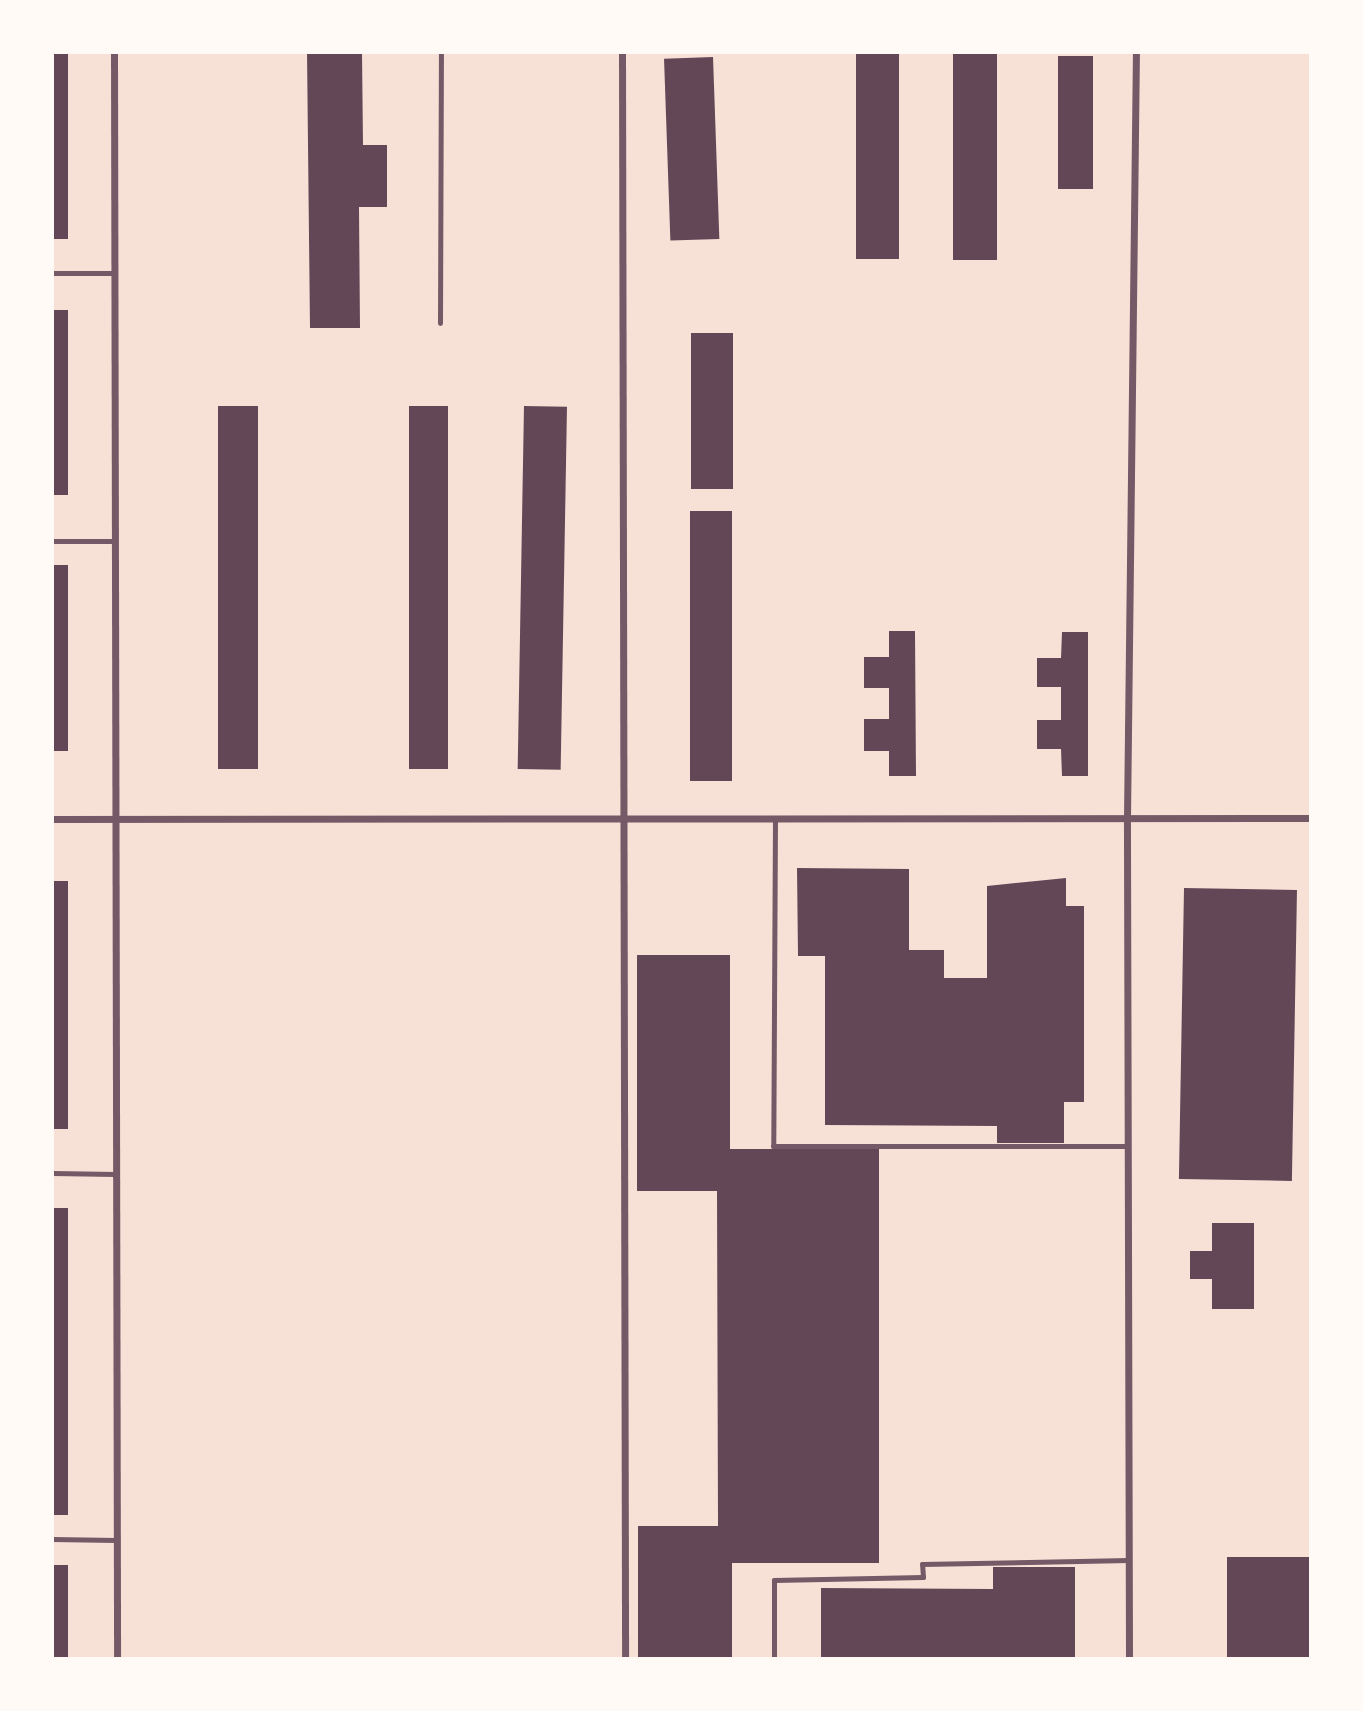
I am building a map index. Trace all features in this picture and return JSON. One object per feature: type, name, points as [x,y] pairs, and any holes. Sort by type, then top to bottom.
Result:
[{"type":"street","points":[[114,52],[117,1658]]},
{"type":"street","points":[[622,52],[625,1658]]},
{"type":"street","points":[[1129,1658],[1127,818],[1136,52]]},
{"type":"street","points":[[52,819],[1311,818]]},
{"type":"lane","points":[[440,52],[440,323]]},
{"type":"lane","points":[[52,273],[114,273]]},
{"type":"lane","points":[[52,541],[115,541]]},
{"type":"lane","points":[[775,818],[774,1146],[1128,1146]]},
{"type":"lane","points":[[52,1173],[116,1174]]},
{"type":"lane","points":[[52,1539],[116,1540]]},
{"type":"lane","points":[[774,1658],[774,1580],[923,1577],[922,1563],[1129,1560]]},
{"type":"building","points":[[307,52],[362,52],[363,145],[387,145],[387,207],[359,207],[360,328],[310,328]]},
{"type":"building","points":[[856,52],[899,52],[899,259],[856,259]]},
{"type":"building","points":[[953,52],[997,52],[997,260],[953,260]]},
{"type":"building","points":[[52,53],[68,53],[68,239],[52,239]]},
{"type":"building","points":[[1058,56],[1093,56],[1093,189],[1058,189]]},
{"type":"building","points":[[713,57],[719,239],[670,241],[664,59]]},
{"type":"building","points":[[52,310],[68,310],[68,495],[52,495]]},
{"type":"building","points":[[691,333],[733,333],[733,489],[691,489]]},
{"type":"building","points":[[218,406],[258,406],[258,769],[218,769]]},
{"type":"building","points":[[409,406],[448,406],[448,769],[409,769]]},
{"type":"building","points":[[524,406],[567,407],[561,770],[518,769]]},
{"type":"building","points":[[690,511],[732,511],[732,781],[690,781]]},
{"type":"building","points":[[52,565],[68,565],[68,751],[52,751]]},
{"type":"building","points":[[889,631],[915,631],[916,776],[889,776],[889,751],[864,751],[864,719],[889,719],[889,688],[864,688],[864,657],[889,657]]},
{"type":"building","points":[[1062,632],[1088,632],[1088,776],[1062,776],[1061,749],[1037,749],[1037,720],[1061,720],[1061,687],[1037,687],[1037,658],[1061,658]]},
{"type":"building","points":[[797,868],[909,869],[909,950],[944,950],[944,978],[987,978],[987,886],[1066,878],[1066,906],[1084,906],[1084,1102],[1064,1102],[1064,1143],[997,1143],[997,1126],[825,1125],[825,956],[798,956]]},
{"type":"building","points":[[52,881],[68,881],[68,1129],[52,1129]]},
{"type":"building","points":[[1184,888],[1297,890],[1292,1181],[1179,1179]]},
{"type":"building","points":[[637,955],[730,955],[730,1149],[879,1149],[879,1563],[732,1563],[732,1658],[638,1658],[638,1526],[718,1526],[717,1191],[637,1191]]},
{"type":"building","points":[[52,1208],[68,1208],[68,1515],[52,1515]]},
{"type":"building","points":[[1212,1223],[1254,1223],[1254,1309],[1212,1309],[1212,1279],[1190,1279],[1190,1251],[1212,1251]]},
{"type":"building","points":[[1227,1557],[1310,1557],[1310,1658],[1227,1658]]},
{"type":"building","points":[[52,1565],[68,1565],[68,1658],[52,1658]]},
{"type":"building","points":[[993,1567],[1075,1567],[1075,1658],[821,1658],[821,1588],[993,1589]]}]
